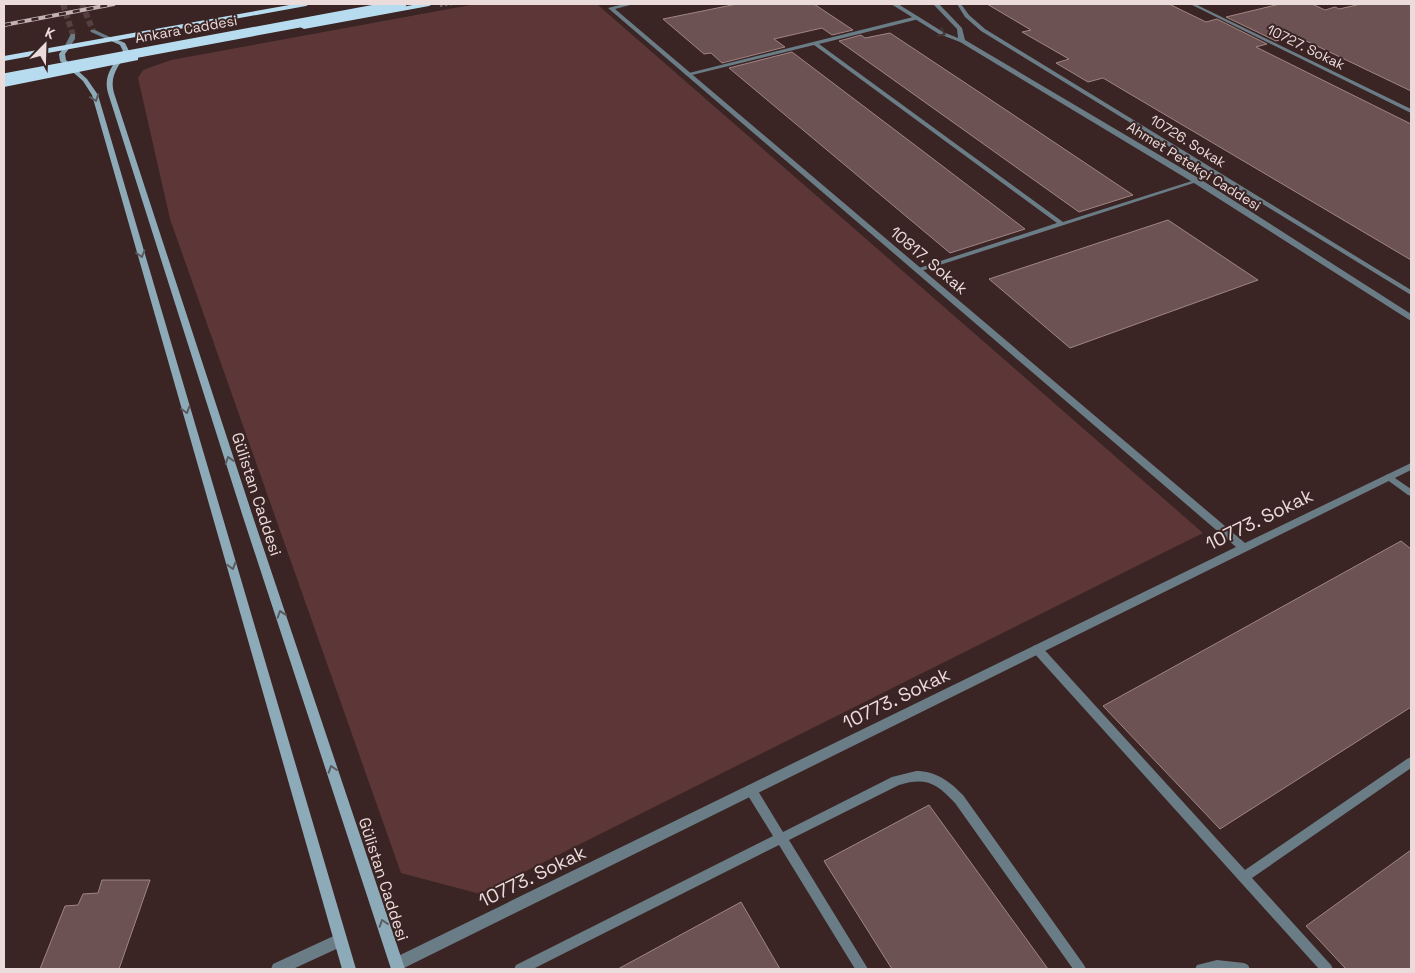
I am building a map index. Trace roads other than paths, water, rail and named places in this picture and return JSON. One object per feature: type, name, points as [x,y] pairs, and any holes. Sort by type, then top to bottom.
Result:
[{"type":"highway","points":[[4,59],[306,4]]},
{"type":"highway","name":"Ankara Caddesi","points":[[4,78],[402,4]]},
{"type":"highway","points":[[4,84],[429,4]]},
{"type":"highway","name":"Ankara Caddesi","points":[[13,67],[314,11]]},
{"type":"main road","name":"Gülistan Caddesi","points":[[111,39],[123,44],[126,48],[110,74],[110,94],[398,967]]},
{"type":"main road","points":[[67,47],[62,54],[63,61],[89,84],[95,95],[349,969]]},
{"type":"street","name":"10817. Sokak","points":[[631,4],[611,8],[1243,548]]},
{"type":"street","name":"Ahmet Petekçi Caddesi","points":[[894,4],[942,33],[962,41],[1197,181],[1411,318]]},
{"type":"street","points":[[936,4],[960,29],[962,41]]},
{"type":"street","points":[[93,31],[111,39]]},
{"type":"street","points":[[67,47],[73,35]]},
{"type":"street","name":"10773. Sokak","points":[[398,967],[751,790],[1411,466]]},
{"type":"street","points":[[278,969],[340,940]]},
{"type":"lane","name":"10726. Sokak","points":[[959,4],[967,16],[983,30],[1411,293]]},
{"type":"lane","name":"10727. Sokak","points":[[1192,4],[1411,111]]},
{"type":"lane","points":[[688,74],[918,18]]},
{"type":"lane","points":[[815,43],[1062,224]]},
{"type":"lane","points":[[918,270],[1197,181]]},
{"type":"lane","points":[[1389,477],[1411,493]]},
{"type":"lane","points":[[1038,649],[1328,969]]},
{"type":"lane","points":[[1244,877],[1411,762]]},
{"type":"lane","points":[[520,969],[896,781],[912,775],[928,776],[946,784],[959,799],[1080,969]]},
{"type":"lane","points":[[751,790],[862,969]]},
{"type":"lane","points":[[1201,969],[1218,966],[1244,969]]},
{"type":"tunnel","points":[[63,4],[73,35]]},
{"type":"tunnel","points":[[82,4],[93,31]]},
{"type":"railway","points":[[4,25],[114,4]]}]
